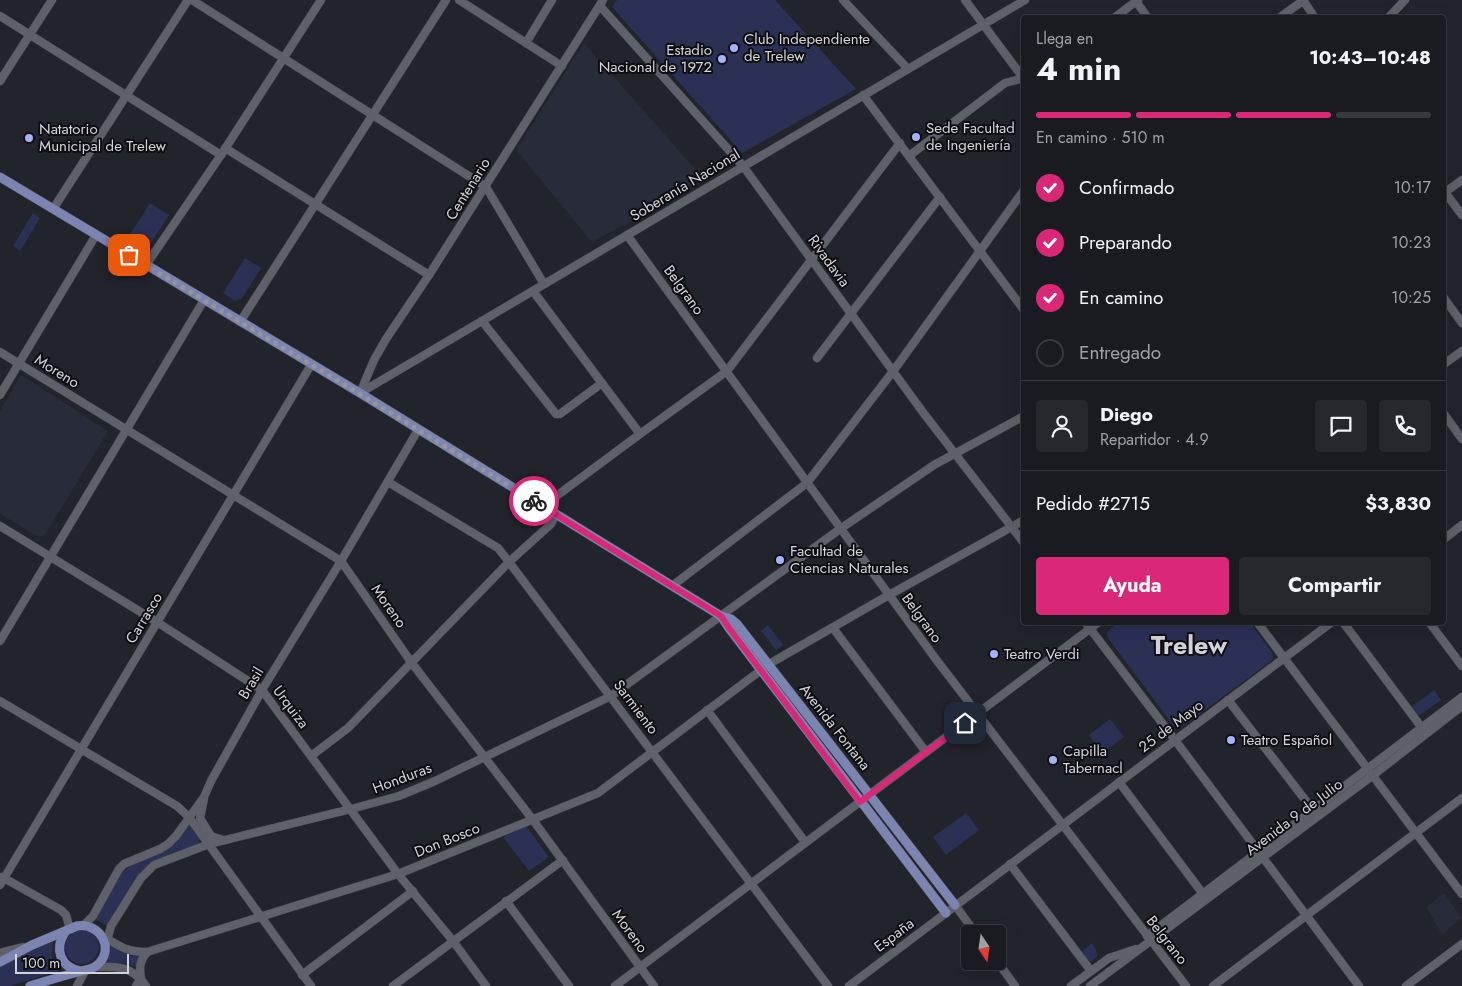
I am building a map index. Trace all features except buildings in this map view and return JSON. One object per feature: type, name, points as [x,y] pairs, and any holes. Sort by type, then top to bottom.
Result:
[{"type":"main road","name":"Avenida Fontana","points":[[0,177],[360,394],[721,616],[731,619],[769,664],[955,905]]},
{"type":"main road","name":"Avenida Fontana","points":[[721,616],[860,802],[946,913]]},
{"type":"main road","points":[[0,962],[32,945],[84,925],[90,926],[105,940],[104,955],[95,967],[30,986]]},
{"type":"main road","points":[[67,931],[60,938],[59,953],[67,966],[73,970],[83,971]]},
{"type":"street","points":[[0,81],[52,0]]},
{"type":"street","points":[[53,209],[188,0]]},
{"type":"street","points":[[192,0],[486,187],[544,284]]},
{"type":"street","points":[[146,265],[223,152],[321,0]]},
{"type":"street","points":[[240,322],[446,0]]},
{"type":"street","points":[[459,0],[562,66]]},
{"type":"street","points":[[526,43],[552,0]]},
{"type":"street","points":[[843,0],[908,68]]},
{"type":"street","points":[[965,0],[1021,75]]},
{"type":"street","name":"Soberanía Nacional","points":[[360,394],[1024,0]]},
{"type":"street","points":[[1118,15],[1136,0],[1146,15]]},
{"type":"street","points":[[1284,15],[1303,0],[1313,15]]},
{"type":"street","points":[[1391,15],[1405,0]]},
{"type":"street","name":"Centenario","points":[[360,394],[380,349],[486,187],[601,3]]},
{"type":"street","name":"Rivadavia","points":[[601,3],[743,166],[851,314],[1021,539]]},
{"type":"street","points":[[0,16],[223,152],[315,204],[429,275]]},
{"type":"street","points":[[909,156],[1006,83],[1021,79]]},
{"type":"street","points":[[863,95],[1021,306]]},
{"type":"street","points":[[543,506],[727,371],[900,143]]},
{"type":"street","points":[[1446,191],[1462,180]]},
{"type":"street","points":[[672,586],[807,482],[894,370],[1021,194]]},
{"type":"street","points":[[1446,195],[1462,216]]},
{"type":"street","points":[[817,358],[940,197]]},
{"type":"street","points":[[0,395],[96,235]]},
{"type":"street","name":"Belgrano","points":[[627,235],[934,658],[1186,986]]},
{"type":"street","points":[[533,291],[640,434]]},
{"type":"street","points":[[0,641],[204,300]]},
{"type":"street","points":[[1446,301],[1462,323]]},
{"type":"street","points":[[482,321],[556,414],[560,414],[602,383]]},
{"type":"street","points":[[1446,362],[1462,350]]},
{"type":"street","name":"Moreno","points":[[0,352],[341,562],[411,662],[533,820],[654,986]]},
{"type":"street","name":"Carrasco","points":[[1,880],[82,749],[311,365]]},
{"type":"street","points":[[1446,417],[1462,439]]},
{"type":"street","name":"Honduras","points":[[105,940],[140,878],[160,863],[209,844],[351,810],[399,796],[435,781],[611,696],[840,528],[954,452],[1021,418]]},
{"type":"street","name":"Brasil","points":[[84,925],[93,916],[119,869],[124,864],[168,844],[204,797],[262,690],[341,562],[418,430]]},
{"type":"street","name":"Sarmiento","points":[[388,482],[498,548],[828,986]]},
{"type":"street","points":[[311,756],[348,728],[509,562],[550,524],[556,514]]},
{"type":"street","name":"Don Bosco","points":[[105,940],[132,952],[147,952],[398,874],[598,793],[769,664],[1021,522]]},
{"type":"street","points":[[1446,533],[1462,525]]},
{"type":"street","name":"Urquiza","points":[[0,526],[158,622],[262,690],[398,874],[486,986]]},
{"type":"street","points":[[1260,625],[1462,894]]},
{"type":"street","name":"25 de Mayo","points":[[955,905],[1328,625]]},
{"type":"street","points":[[1345,625],[1422,728]]},
{"type":"street","points":[[1431,625],[1462,666]]},
{"type":"street","points":[[615,986],[978,713],[1088,626],[1359,986]]},
{"type":"street","points":[[833,628],[926,752]]},
{"type":"street","name":"Avenida 9 de Julio","points":[[1090,986],[1142,947],[1149,938],[1203,894],[1260,855],[1313,810],[1370,772],[1462,697]]},
{"type":"street","points":[[1228,700],[1313,810]]},
{"type":"street","points":[[0,701],[178,806],[189,817],[209,844],[311,986]]},
{"type":"street","name":"Avenida 9 de Julio","points":[[1149,938],[1370,772],[1462,706]]},
{"type":"street","points":[[707,710],[805,842]]},
{"type":"street","points":[[1119,782],[1203,894]]},
{"type":"street","points":[[204,797],[200,818],[212,836],[224,840]]},
{"type":"street","points":[[1213,986],[1462,798]]},
{"type":"street","points":[[395,985],[563,860]]},
{"type":"street","points":[[1010,864],[1089,973],[1085,986]]},
{"type":"street","points":[[1,880],[61,910],[66,915],[67,931]]},
{"type":"street","points":[[302,974],[413,891]]},
{"type":"street","points":[[506,901],[569,986]]},
{"type":"street","name":"España","points":[[849,986],[955,905]]},
{"type":"street","name":"Avenida Fontana","points":[[955,905],[969,925]]},
{"type":"street","points":[[1406,986],[1462,944]]},
{"type":"street","points":[[0,953],[32,945]]},
{"type":"street","name":"Avenida 9 de Julio","points":[[1071,986],[1114,956],[1142,947]]},
{"type":"street","points":[[136,986],[141,978],[139,970],[141,959],[147,952]]},
{"type":"street","points":[[95,967],[125,968],[134,972],[146,986]]},
{"type":"street","points":[[1003,970],[1015,986]]},
{"type":"street","points":[[77,986],[83,971]]},
{"type":"shaded area","name":"Club Independiente de Trelew","points":[[617,0],[775,0],[856,89],[742,153],[612,7]]},
{"type":"shaded area","points":[[584,43],[703,178],[645,214],[592,242],[516,150]]},
{"type":"shaded area","points":[[150,203],[169,215],[151,243],[143,245],[129,236]]},
{"type":"shaded area","points":[[33,213],[40,218],[20,251],[13,246]]},
{"type":"shaded area","points":[[245,258],[261,268],[242,298],[235,301],[223,293]]},
{"type":"shaded area","points":[[21,375],[108,431],[45,535],[39,537],[0,514],[0,411]]},
{"type":"shaded area","points":[[768,625],[783,645],[776,650],[761,631]]},
{"type":"shaded area","points":[[1115,625],[1252,625],[1272,652],[1273,657],[1271,661],[1182,727],[1177,728],[1108,638],[1107,632]]},
{"type":"shaded area","points":[[1434,690],[1441,700],[1420,715],[1416,715],[1411,707]]},
{"type":"shaded area","points":[[1110,719],[1124,737],[1102,753],[1089,735]]},
{"type":"shaded area","points":[[966,813],[979,830],[946,855],[933,837]]},
{"type":"shaded area","points":[[190,825],[200,838],[197,845],[151,864],[141,871],[108,926],[95,919],[122,872],[162,852]]},
{"type":"shaded area","points":[[526,826],[549,857],[529,871],[503,837]]},
{"type":"shaded area","points":[[1444,893],[1462,918],[1442,934],[1426,907]]},
{"type":"shaded area","points":[[82,930],[94,935],[99,947],[94,959],[82,964],[70,959],[65,947],[70,935]]},
{"type":"shaded area","points":[[53,940],[52,957],[64,969],[10,986],[0,986],[0,966]]},
{"type":"shaded area","points":[[1092,943],[1097,956],[1092,961],[1088,961],[1081,952]]},
{"type":"shaded area","points":[[111,946],[128,955],[139,956],[136,967],[124,963],[104,963]]},
{"type":"way so far","points":[[129,255],[534,501]]},
{"type":"place","name":"Club Independiente de Trelew","points":[[734,48]]},
{"type":"place","name":"Estadio Nacional de 1972","points":[[722,59]]},
{"type":"place","name":"Sede Facultad de Ingeniería","points":[[916,137]]},
{"type":"place","name":"Natatorio Municipal de Trelew","points":[[29,138]]},
{"type":"place","name":"Facultad de Ciencias Naturales","points":[[780,560]]},
{"type":"place","name":"Teatro Verdi","points":[[994,654]]},
{"type":"place","name":"Teatro Español","points":[[1231,740]]},
{"type":"place","name":"Capilla Tabernacl","points":[[1053,760]]},
{"type":"district","name":"Trelew","points":[[1189,645]]},
{"type":"route","points":[[534,501],[721,616],[860,802],[965,723]]}]
